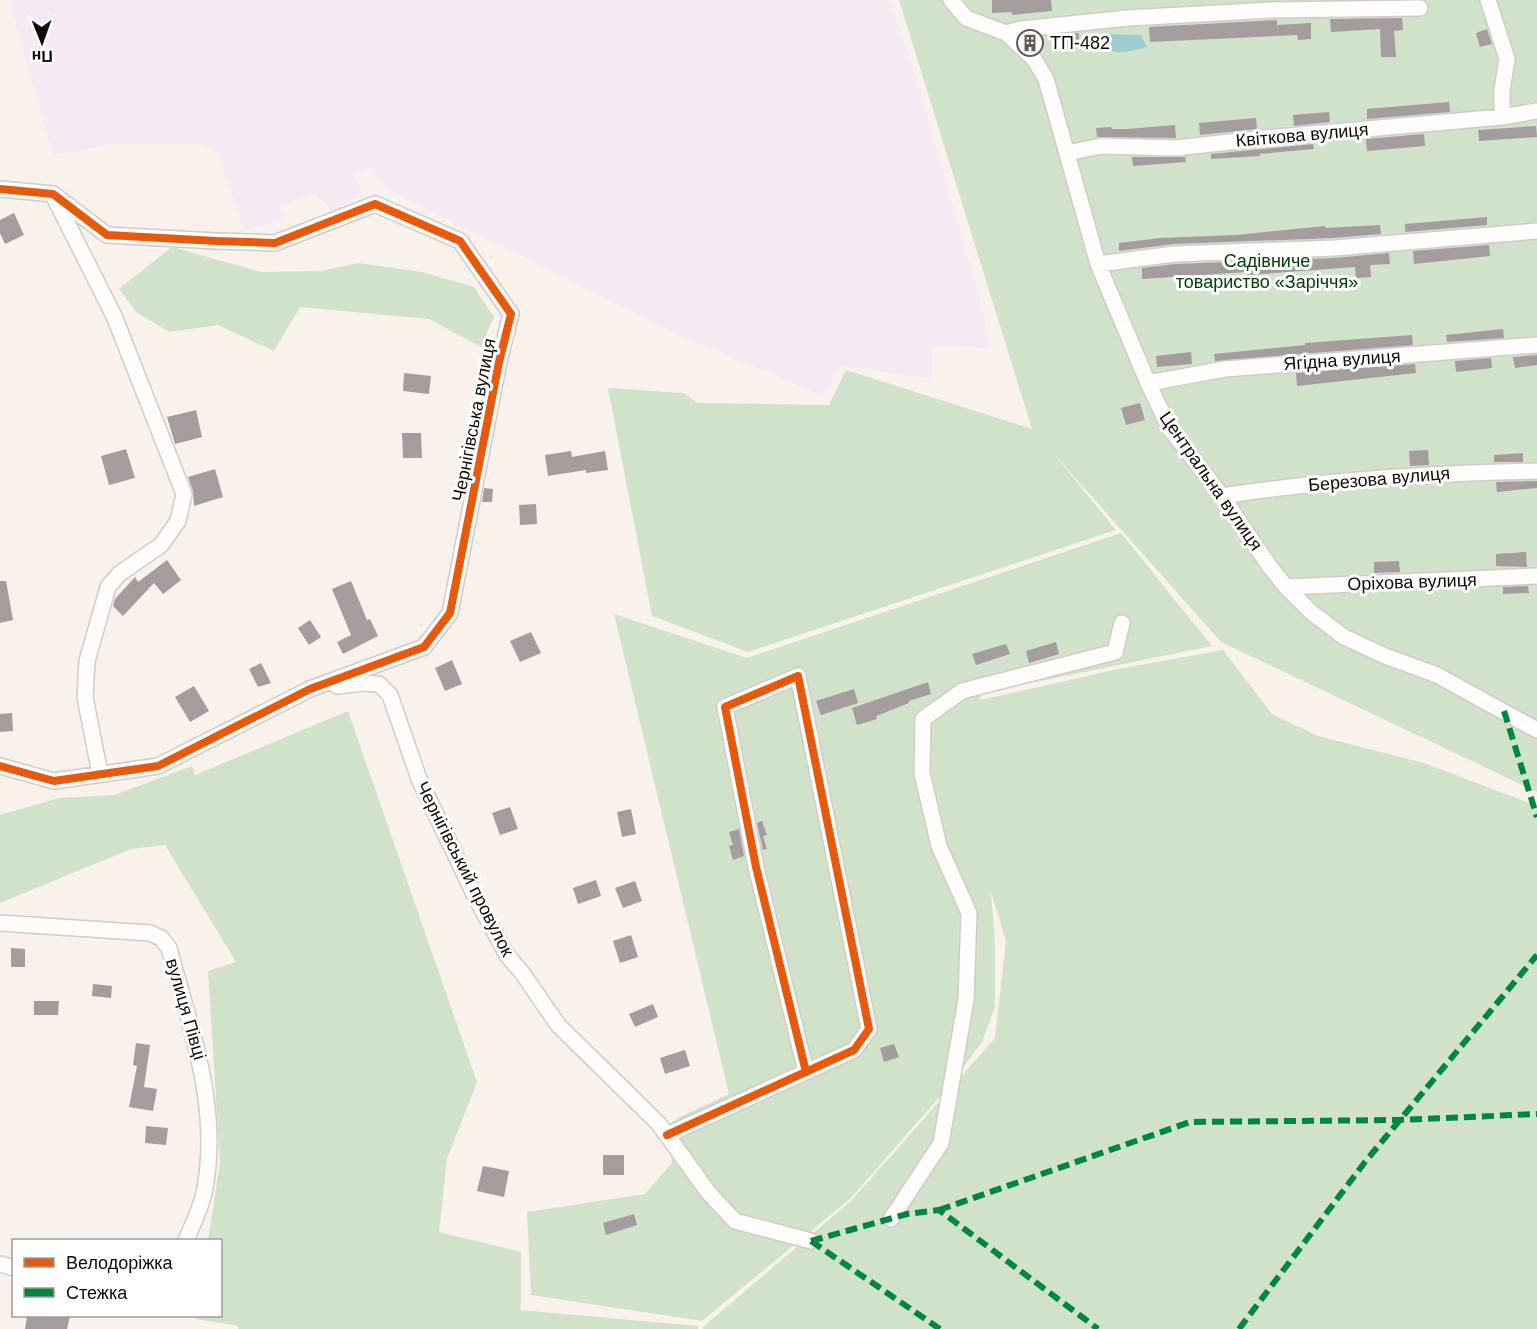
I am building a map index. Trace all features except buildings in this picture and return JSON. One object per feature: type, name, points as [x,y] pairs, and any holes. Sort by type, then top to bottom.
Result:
[{"type":"street","name":"Центральна вулиця","points":[[951,0],[966,18],[1006,33],[1034,59],[1046,79],[1098,264],[1125,333],[1148,383],[1170,429],[1222,496],[1286,587],[1311,612],[1344,636],[1385,656],[1437,675],[1537,730]]},
{"type":"street","points":[[1488,0],[1507,59],[1502,90],[1502,117]]},
{"type":"street","points":[[1006,33],[1021,29],[1139,18],[1272,10],[1420,8]]},
{"type":"street","name":"Квіткова вулиця","points":[[1067,153],[1101,146],[1176,148],[1502,117],[1537,111]]},
{"type":"street","points":[[0,189],[53,195],[114,316],[184,494],[178,521],[161,545],[119,574],[108,587],[87,661],[85,697],[100,774]]},
{"type":"street","name":"Чернігівська вулиця","points":[[0,766],[54,781],[158,766],[310,689],[424,646],[450,613],[499,362],[511,314],[460,241],[375,204],[275,243],[263,243],[107,235],[53,195]]},
{"type":"street","points":[[1098,264],[1174,254],[1334,248],[1537,231]]},
{"type":"street","name":"Ягідна вулиця","points":[[1148,383],[1225,369],[1537,345]]},
{"type":"street","name":"Березова вулиця","points":[[1222,496],[1280,487],[1443,473],[1537,471]]},
{"type":"street","name":"Оріхова вулиця","points":[[1286,587],[1537,576]]},
{"type":"street","points":[[891,1219],[941,1143],[966,1000],[969,913],[939,846],[922,773],[923,719],[962,692],[1115,652],[1122,623]]},
{"type":"street","points":[[667,1135],[806,1072],[854,1050],[869,1029],[798,676],[725,707],[756,867],[806,1072]]},
{"type":"street","name":"Чернігівський провулок","points":[[310,689],[363,683],[379,684],[390,695],[419,779],[477,900],[507,955],[524,974],[558,1026],[659,1124],[708,1192],[735,1221],[812,1241]]},
{"type":"street","name":"вулиця Півці","points":[[0,923],[150,933],[161,938],[169,948],[202,1068],[210,1129],[205,1190],[186,1239]]},
{"type":"shaded area","points":[[9,0],[890,0],[917,79],[980,299],[990,348],[932,346],[932,379],[841,365],[825,397],[660,327],[533,261],[411,202],[384,185],[369,166],[354,176],[363,192],[333,211],[315,194],[280,206],[284,219],[245,231],[217,152],[201,144],[118,143],[53,155]]},
{"type":"green space","name":"Садівниче товариство «Заріччя»","points":[[899,0],[1537,0],[1537,792],[1221,642],[1054,454],[1116,530],[748,652],[652,616],[608,388],[684,393],[697,403],[829,405],[846,370],[1032,429]]},
{"type":"green space","points":[[172,247],[261,272],[321,271],[358,263],[422,272],[474,287],[494,317],[481,347],[429,319],[300,307],[274,351],[218,325],[169,332],[136,312],[119,289]]},
{"type":"green space","points":[[1121,533],[1212,646],[981,693],[980,700],[1118,669],[1223,650],[1272,714],[1318,736],[1424,763],[1537,806],[1537,1329],[703,1329],[852,1200],[995,1038],[1006,941],[991,892],[995,942],[995,1007],[982,1042],[950,1085],[851,1198],[702,1321],[531,1295],[527,1212],[645,1194],[672,1163],[667,1125],[729,1094],[614,614],[747,658]]},
{"type":"green space","points":[[348,711],[477,1082],[447,1159],[439,1232],[521,1252],[520,1310],[698,1326],[698,1329],[238,1329],[238,1326],[196,1319],[197,1317],[222,1317],[222,1239],[208,1239],[220,1162],[208,971],[236,962],[165,845],[131,849],[0,903],[0,815],[59,798],[114,795],[192,766],[195,775]]},
{"type":"water","points":[[1102,34],[1141,35],[1147,47],[1127,52],[1108,51],[1096,44]]},
{"type":"marked path","points":[[1504,711],[1537,817]]},
{"type":"marked path","points":[[1239,1329],[1365,1162],[1537,955]]},
{"type":"marked path","points":[[939,1210],[1190,1122],[1399,1120],[1537,1114]]},
{"type":"marked path","points":[[811,1241],[907,1214],[939,1210],[1098,1329]]},
{"type":"marked path","points":[[811,1241],[940,1329]]},
{"type":"cycle path","points":[[0,189],[53,194],[107,235],[216,241],[275,243],[375,204],[460,241],[511,314],[499,362],[450,613],[424,647],[310,689],[158,766],[54,781],[0,766]]},
{"type":"cycle path","points":[[667,1135],[854,1050],[869,1029],[798,676],[725,707],[756,867],[806,1072]]},
{"type":"place","name":"ТП-482","points":[[1030,43]]}]
